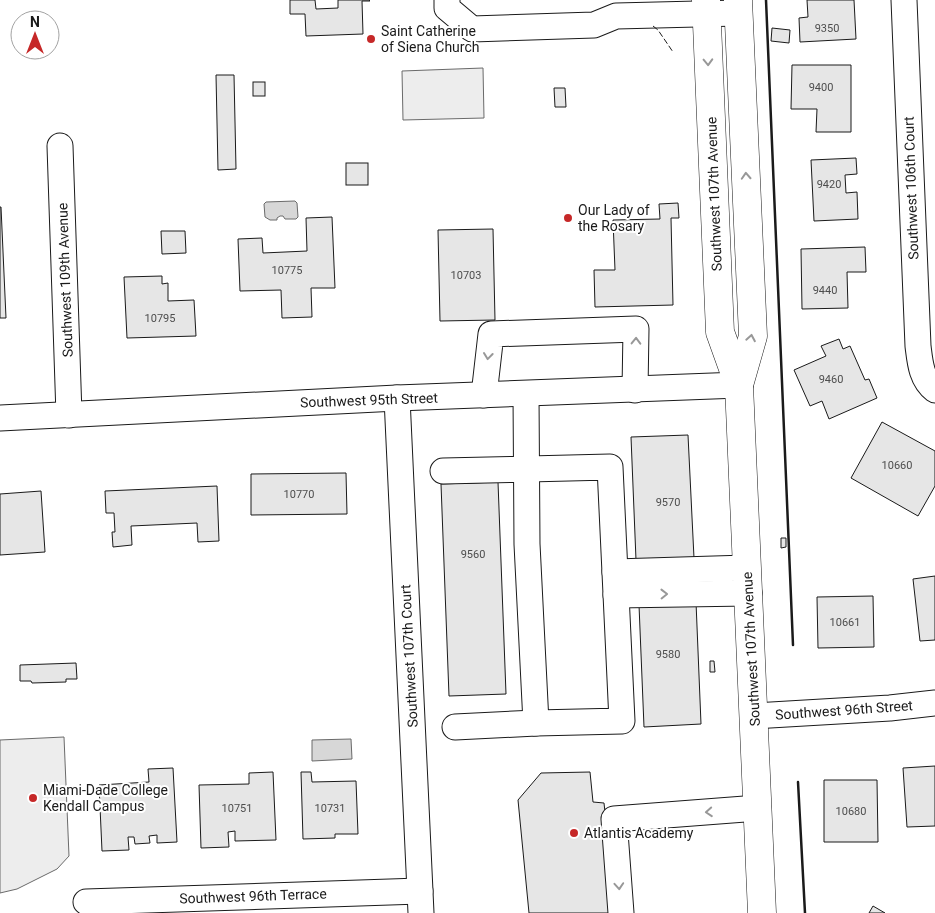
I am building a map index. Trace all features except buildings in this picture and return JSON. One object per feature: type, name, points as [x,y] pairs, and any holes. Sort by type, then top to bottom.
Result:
[{"type":"main road","name":"Southwest 107th Avenue","points":[[738,6],[753,336],[739,385]]},
{"type":"main road","name":"Southwest 107th Avenue","points":[[706,7],[720,332],[739,385],[762,913]]},
{"type":"street","name":"Southwest 106th Court","points":[[904,0],[918,346],[920,362],[929,383]]},
{"type":"street","points":[[447,4],[472,29],[594,25],[616,16],[706,7],[738,6]]},
{"type":"street","name":"Southwest 109th Avenue","points":[[60,146],[69,415]]},
{"type":"street","points":[[484,396],[490,334],[510,333],[636,329],[635,390]]},
{"type":"street","name":"Southwest 95th Street","points":[[0,418],[397,398],[739,385]]},
{"type":"street","points":[[526,394],[528,468],[527,544],[536,723]]},
{"type":"street","name":"Southwest 107th Court","points":[[397,398],[421,902]]},
{"type":"street","points":[[443,471],[610,467],[622,721],[455,727]]},
{"type":"street","points":[[615,584],[748,580]]},
{"type":"street","name":"Southwest 96th Street","points":[[754,716],[890,708],[935,703]]},
{"type":"street","points":[[621,913],[614,819],[758,808]]},
{"type":"street","name":"Southwest 96th Terrace","points":[[86,902],[421,902]]},
{"type":"shaded area","points":[[483,68],[484,118],[403,120],[402,71]]},
{"type":"shaded area","points":[[295,201],[297,203],[298,217],[296,219],[285,219],[283,216],[280,216],[277,220],[270,220],[265,217],[264,204],[266,202]]},
{"type":"shaded area","name":"Miami-Dade College Kendall Campus","points":[[64,737],[69,856],[57,869],[17,889],[0,893],[0,740]]},
{"type":"shaded area","points":[[351,739],[352,759],[312,761],[312,740]]},
{"type":"fence","points":[[653,26],[658,30],[673,52]]},
{"type":"wall","points":[[766,0],[793,645]]},
{"type":"wall","points":[[798,782],[805,913]]},
{"type":"place","name":"Saint Catherine of Siena Church","points":[[371,39]]},
{"type":"place","name":"Our Lady of the Rosary","points":[[568,218]]},
{"type":"place","name":"Miami-Dade College Kendall Campus","points":[[33,798]]},
{"type":"place","name":"Atlantis Academy","points":[[574,833]]}]
